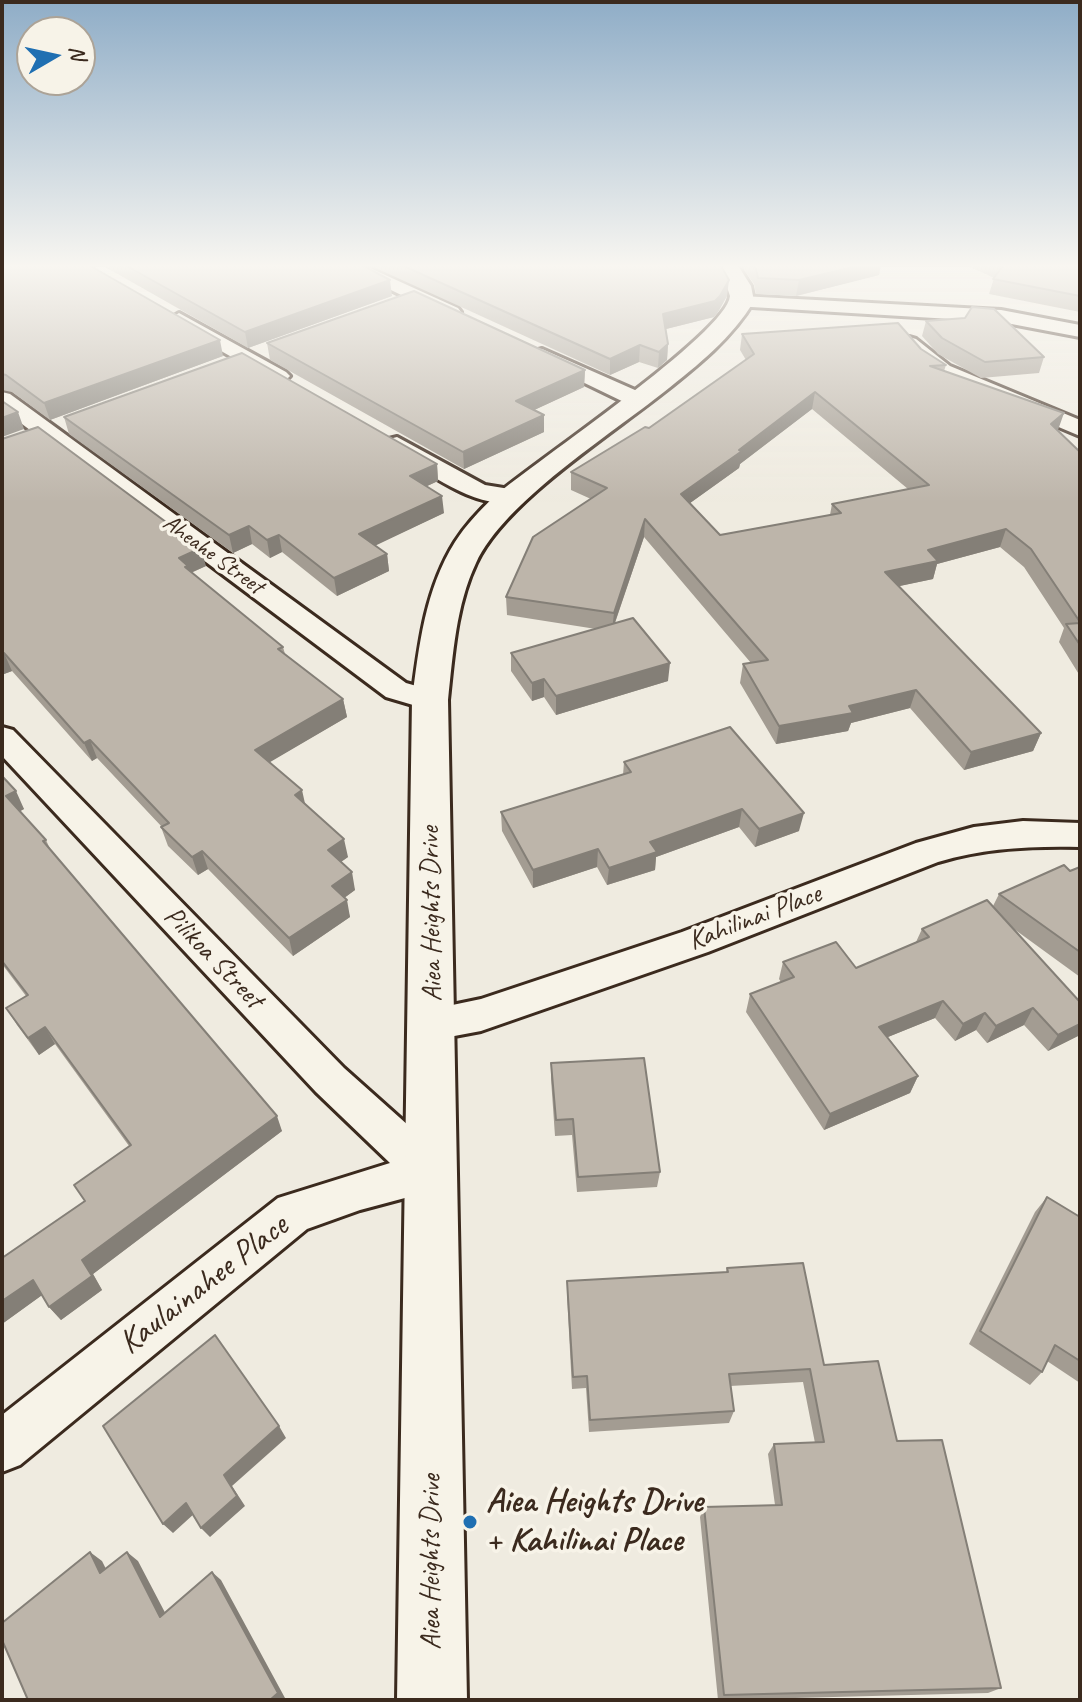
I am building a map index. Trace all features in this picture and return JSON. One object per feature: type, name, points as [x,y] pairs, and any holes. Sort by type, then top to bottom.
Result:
[{"type":"street","points":[[222,343],[302,389]]},
{"type":"street","name":"Aiea Heights Drive","points":[[432,1700],[430,700],[438,626],[448,589],[465,553],[484,524],[513,496],[708,343]]},
{"type":"street","points":[[910,343],[922,358],[980,386],[1043,409],[1080,429]]},
{"type":"street","points":[[219,369],[276,348]]},
{"type":"street","points":[[526,348],[636,399]]},
{"type":"street","name":"Aheahe Street","points":[[2,399],[396,690],[430,700]]},
{"type":"street","points":[[17,442],[75,421]]},
{"type":"street","points":[[384,436],[479,491],[513,496]]},
{"type":"street","name":"Pilikoa Street","points":[[2,737],[330,1080],[431,1173]]},
{"type":"street","name":"Kahilinai Place","points":[[433,1024],[481,1015],[681,947],[928,852],[974,839],[1023,833],[1080,835]]},
{"type":"street","name":"Kaulainahee Place","points":[[2,1447],[293,1213],[360,1190],[431,1173]]},
{"type":"building","points":[[2,343],[210,343],[44,403],[2,374]]},
{"type":"building","points":[[268,343],[527,343],[585,370],[516,401],[544,415],[463,452]]},
{"type":"building","points":[[575,343],[668,343],[659,352],[640,345],[610,359]]},
{"type":"building","points":[[748,343],[916,343],[946,365],[930,366],[1064,413],[1051,424],[1080,452],[1080,622],[1031,549],[1006,529],[928,550],[938,561],[885,572],[1041,733],[971,752],[916,690],[849,706],[853,713],[779,726],[743,664],[768,660],[645,519],[614,613],[506,597],[533,537],[607,488],[571,472],[645,427],[649,428],[754,354]],"holes":[[[815,392],[929,485],[832,504],[841,513],[720,535],[681,494],[742,451],[739,450]]]},
{"type":"building","points":[[952,343],[1030,343],[1044,357],[985,362]]},
{"type":"building","points":[[242,353],[437,464],[410,476],[442,496],[359,534],[387,554],[334,578],[279,535],[267,540],[249,526],[229,535],[64,417]]},
{"type":"building","points":[[2,401],[18,412],[2,418]]},
{"type":"building","points":[[38,427],[201,548],[179,558],[188,566],[185,567],[283,647],[278,649],[343,699],[255,750],[302,790],[295,795],[344,839],[328,850],[352,872],[332,886],[347,900],[289,938],[202,851],[192,857],[161,827],[169,823],[90,740],[84,743],[2,653],[2,439]]},
{"type":"building","points":[[633,618],[670,663],[556,696],[544,679],[532,683],[511,653]]},
{"type":"building","points":[[1080,623],[1080,645],[1066,624]]},
{"type":"building","points":[[730,727],[804,813],[759,829],[742,809],[650,842],[657,852],[609,868],[598,849],[533,870],[501,812],[631,772],[624,762]]},
{"type":"building","points":[[2,776],[16,791],[6,796],[277,1116],[82,1260],[92,1276],[49,1307],[33,1280],[2,1301],[2,1258],[85,1201],[74,1185],[131,1145],[45,1027],[28,1038],[6,1008],[28,995],[2,961]]},
{"type":"building","points":[[1064,865],[1070,871],[1080,867],[1080,952],[999,894]]},
{"type":"building","points":[[987,900],[1080,1002],[1080,1024],[1058,1035],[1033,1008],[996,1026],[985,1013],[963,1024],[943,1001],[879,1027],[918,1076],[830,1114],[750,994],[794,977],[783,962],[836,942],[856,968],[929,937],[922,929]]},
{"type":"building","points":[[644,1058],[660,1172],[578,1177],[573,1119],[556,1120],[551,1063]]},
{"type":"building","points":[[1047,1197],[1080,1217],[1080,1361],[1055,1345],[1042,1372],[980,1331]]},
{"type":"building","points":[[803,1263],[824,1365],[878,1361],[897,1441],[942,1440],[1001,1688],[724,1695],[704,1507],[782,1505],[774,1444],[824,1442],[810,1369],[729,1374],[734,1411],[590,1420],[587,1376],[573,1377],[567,1281],[728,1272],[727,1268]]},
{"type":"building","points":[[215,1335],[279,1426],[224,1475],[237,1496],[201,1528],[186,1503],[163,1524],[103,1426]]},
{"type":"building","points":[[90,1552],[100,1573],[127,1552],[160,1617],[212,1572],[278,1693],[270,1700],[28,1700],[2,1640],[2,1623]]},
{"type":"place","name":"Aiea Heights Drive + Kahilinai Place","points":[[470,1522]]}]
